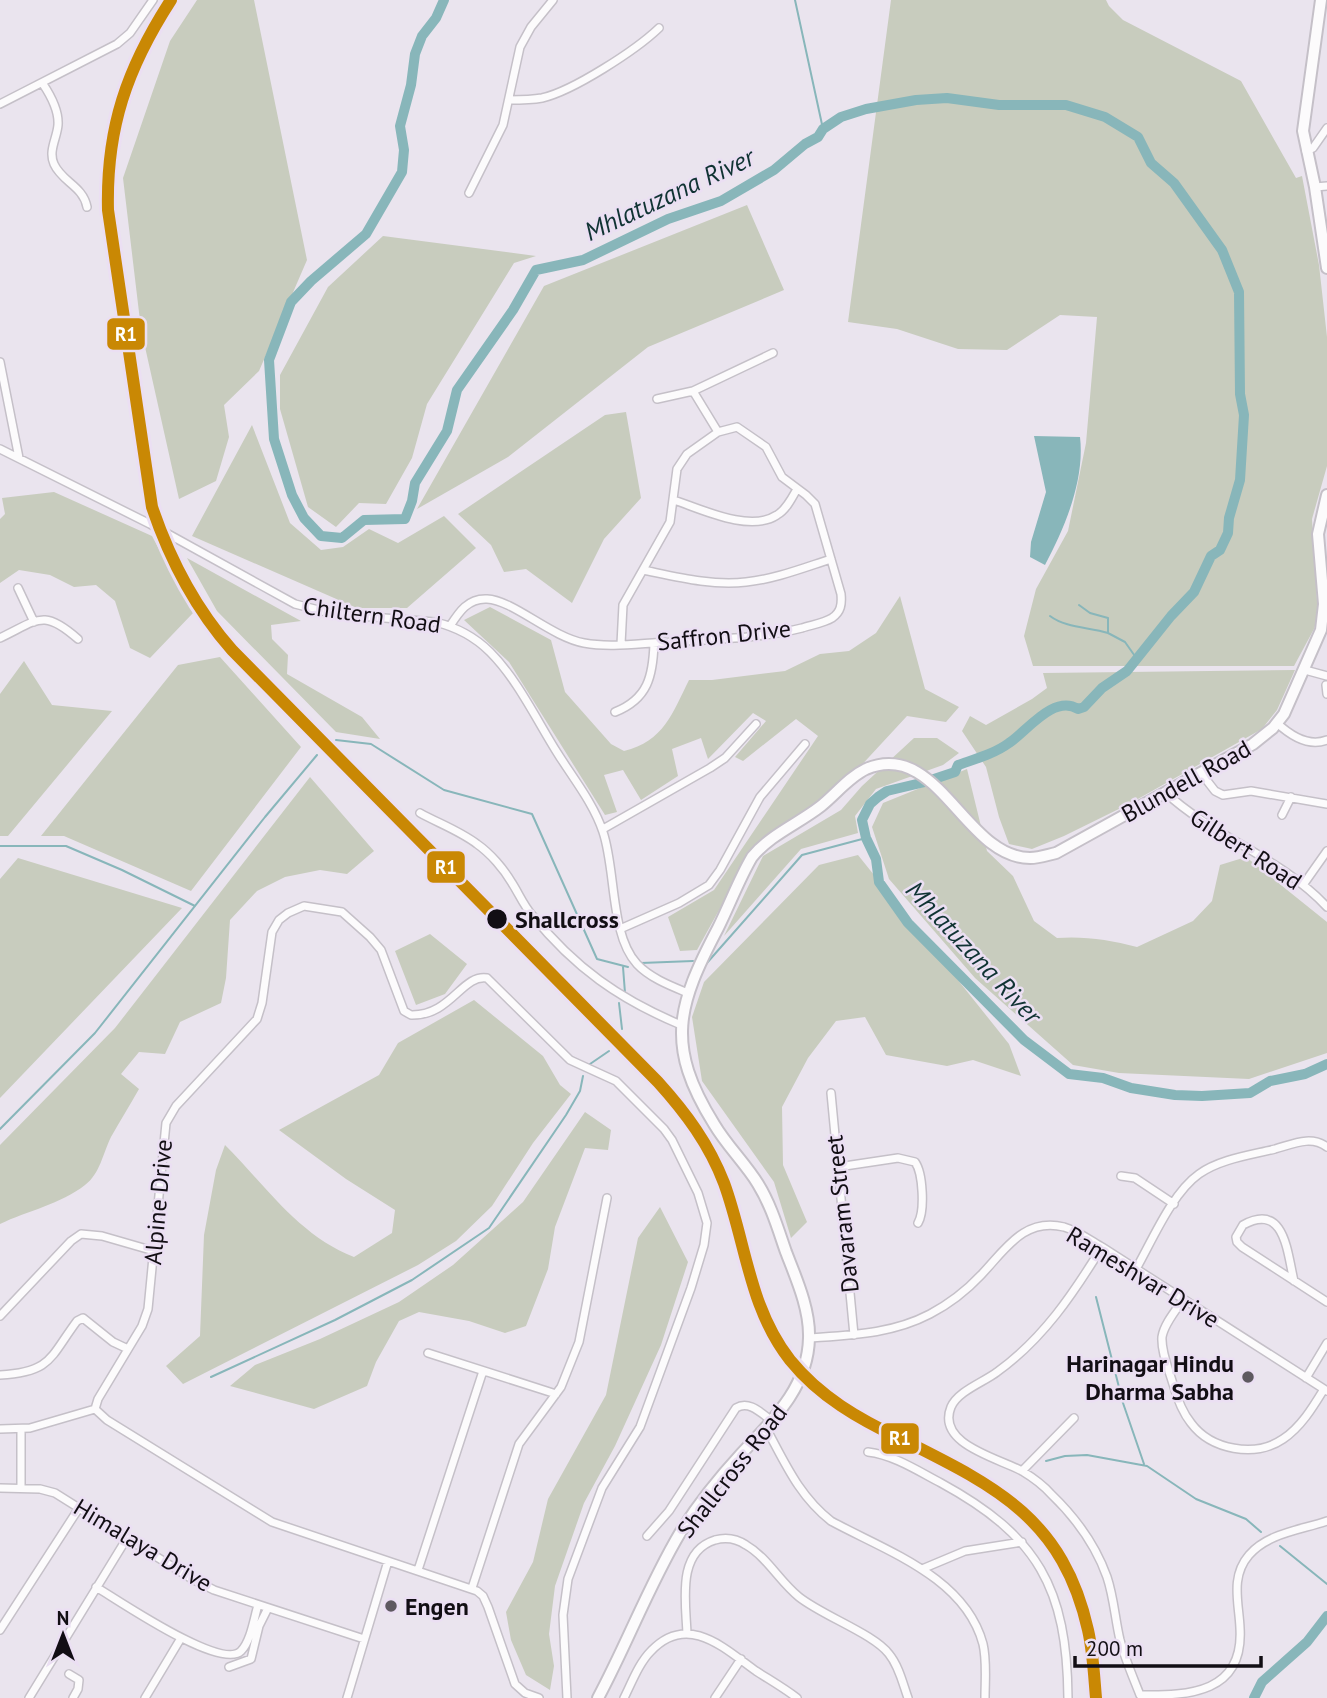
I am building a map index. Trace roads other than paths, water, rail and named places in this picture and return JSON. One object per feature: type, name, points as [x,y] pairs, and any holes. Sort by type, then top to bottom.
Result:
[{"type":"street","points":[[469,193],[503,125],[520,47],[531,27],[554,0]]},
{"type":"street","points":[[1321,0],[1303,131],[1315,187],[1327,268]]},
{"type":"street","points":[[0,104],[117,44],[130,33],[150,1]]},
{"type":"street","points":[[509,100],[542,98],[566,88],[638,47],[659,29]]},
{"type":"street","points":[[43,84],[57,114],[58,126],[52,150],[54,164],[80,192],[87,207]]},
{"type":"street","points":[[1306,151],[1313,148],[1327,128]]},
{"type":"street","points":[[1315,187],[1327,187]]},
{"type":"street","points":[[657,399],[693,391],[773,353]]},
{"type":"street","points":[[0,362],[19,458]]},
{"type":"street","points":[[693,391],[718,432]]},
{"type":"street","name":"Saffron Drive","points":[[450,626],[458,613],[470,603],[484,599],[492,600],[568,639],[585,643],[621,644],[764,636],[833,617],[841,608],[842,601],[815,504],[811,498],[782,477],[766,447],[755,438],[730,427],[718,432],[681,460],[675,476],[670,522],[623,606],[621,644]]},
{"type":"street","name":"Chiltern Road","points":[[0,449],[150,524],[295,604],[334,614],[416,619],[450,626],[475,640],[500,663],[603,829],[620,929],[629,953],[637,964],[656,978],[688,993]]},
{"type":"street","points":[[674,500],[732,519],[758,522],[778,515],[797,489]]},
{"type":"street","name":"Blundell Road","points":[[890,765],[917,772],[930,781],[991,844],[1020,857],[1040,857],[1056,853],[1253,744],[1277,723],[1324,630],[1318,534],[1327,495]]},
{"type":"street","points":[[643,570],[690,579],[736,582],[781,575],[831,559]]},
{"type":"street","points":[[18,588],[34,622]]},
{"type":"street","points":[[0,638],[47,619],[57,622],[78,639]]},
{"type":"street","points":[[615,712],[633,704],[648,681],[654,642]]},
{"type":"street","points":[[1304,670],[1327,676]]},
{"type":"street","points":[[1326,685],[1327,694]]},
{"type":"street","points":[[1277,723],[1308,742],[1317,744],[1327,740]]},
{"type":"street","points":[[603,829],[718,763],[756,724]]},
{"type":"street","points":[[620,929],[679,903],[709,885],[760,797],[805,744]]},
{"type":"street","name":"Shallcross Road","points":[[598,1698],[679,1535],[713,1487],[769,1425],[799,1382],[805,1366],[809,1338],[804,1304],[766,1199],[749,1171],[725,1142],[691,1081],[682,1053],[681,1025],[688,993],[744,871],[761,846],[810,814],[864,771],[890,765]]},
{"type":"street","points":[[1201,773],[1214,791],[1223,795],[1251,791],[1327,804]]},
{"type":"street","name":"Gilbert Road","points":[[1165,793],[1187,811],[1303,885],[1327,907]]},
{"type":"street","points":[[1282,816],[1291,797]]},
{"type":"street","points":[[420,813],[469,838],[485,851],[508,877],[530,913],[585,970],[629,1002],[681,1025]]},
{"type":"street","points":[[1303,885],[1324,862],[1327,851]]},
{"type":"street","name":"Alpine Drive","points":[[95,1409],[98,1399],[142,1326],[148,1309],[166,1123],[176,1106],[257,1019],[262,1003],[272,932],[279,920],[299,907],[342,912],[370,937],[383,956],[404,1011],[411,1015],[435,1012],[474,978],[487,978],[570,1060],[616,1081],[664,1129],[673,1140],[702,1201],[706,1223],[706,1235],[691,1288],[640,1427],[602,1488],[568,1579],[563,1615],[567,1698]]},
{"type":"street","name":"Davaram Street","points":[[831,1093],[854,1335]]},
{"type":"street","points":[[1136,1269],[1183,1190],[1198,1174],[1218,1165],[1309,1140],[1327,1147]]},
{"type":"street","points":[[838,1167],[898,1158],[915,1161],[919,1168],[922,1201],[918,1223]]},
{"type":"street","points":[[1121,1175],[1135,1178],[1174,1204]]},
{"type":"street","points":[[472,1588],[519,1444],[565,1379],[583,1330],[607,1198]]},
{"type":"street","points":[[1294,1281],[1283,1236],[1277,1225],[1271,1220],[1262,1219],[1243,1225],[1236,1237],[1239,1244],[1294,1281],[1327,1302]]},
{"type":"street","name":"Rameshvar Drive","points":[[809,1338],[854,1335],[902,1326],[948,1303],[968,1288],[1013,1239],[1030,1228],[1049,1225],[1073,1230],[1102,1247],[1326,1390]]},
{"type":"street","points":[[0,1316],[71,1241],[81,1234],[102,1236],[154,1251]]},
{"type":"street","points":[[1102,1247],[1066,1304],[1037,1338],[1011,1362],[958,1398],[951,1408],[949,1425],[957,1438],[1022,1471],[1050,1492],[1095,1550],[1108,1579],[1124,1654],[1140,1695],[1192,1693],[1210,1687],[1222,1679],[1230,1669],[1240,1646],[1236,1586],[1247,1557],[1271,1539],[1327,1521]]},
{"type":"street","points":[[1183,1300],[1164,1330],[1163,1343],[1180,1405],[1190,1423],[1205,1437],[1217,1444],[1235,1448],[1274,1444],[1294,1430],[1326,1390]]},
{"type":"street","points":[[0,1374],[20,1374],[48,1362],[83,1318],[113,1342],[128,1349]]},
{"type":"street","points":[[1306,1378],[1327,1343]]},
{"type":"street","points":[[428,1353],[556,1394]]},
{"type":"street","points":[[418,1570],[483,1371]]},
{"type":"street","points":[[646,1536],[660,1524],[736,1408],[749,1405],[769,1425],[801,1491],[821,1513],[831,1521],[922,1569],[956,1595],[977,1626],[984,1647],[985,1698]]},
{"type":"street","points":[[0,1429],[21,1430],[95,1409],[107,1420],[272,1522],[472,1588],[483,1596],[488,1606],[515,1684],[525,1693],[539,1698]]},
{"type":"street","points":[[1022,1471],[1074,1418]]},
{"type":"street","points":[[21,1430],[21,1488]]},
{"type":"street","points":[[868,1452],[891,1457],[958,1493],[1004,1524],[1022,1542],[1037,1562],[1059,1610],[1065,1637],[1068,1698]]},
{"type":"street","name":"Himalaya Drive","points":[[0,1488],[47,1490],[203,1585],[364,1639]]},
{"type":"street","points":[[0,1630],[79,1508]]},
{"type":"street","points":[[29,1698],[127,1538]]},
{"type":"street","points":[[687,1634],[686,1581],[692,1558],[703,1546],[715,1540],[737,1540],[758,1553],[778,1578],[810,1605],[884,1647],[893,1658],[908,1698]]},
{"type":"street","points":[[922,1569],[965,1551],[1022,1542]]},
{"type":"street","points":[[346,1698],[388,1560]]},
{"type":"street","points":[[96,1587],[181,1638],[225,1655],[243,1650],[258,1605]]},
{"type":"street","points":[[229,1667],[251,1659],[259,1626],[268,1608]]},
{"type":"street","points":[[624,1698],[651,1651],[666,1640],[687,1634],[713,1640],[797,1698]]},
{"type":"street","points":[[145,1698],[181,1638]]},
{"type":"street","points":[[715,1698],[741,1659]]},
{"type":"street","points":[[69,1674],[79,1681],[73,1698]]},
{"type":"water","points":[[1034,436],[1080,437],[1079,470],[1072,503],[1045,565],[1030,557],[1031,542],[1046,492]]},
{"type":"waterway","name":"Mhlatuzana River","points":[[444,0],[436,18],[422,36],[415,54],[411,85],[400,126],[404,150],[402,172],[366,234],[311,281],[291,302],[269,360],[274,439],[292,495],[304,518],[321,536],[342,538],[364,520],[405,519],[415,483],[447,431],[457,390],[513,310],[536,270],[583,260],[668,219],[721,201],[774,170],[841,117],[866,109],[916,100],[947,98],[999,105],[1066,105],[1105,117],[1138,137],[1151,163],[1174,183],[1222,250],[1239,292],[1240,394],[1244,415],[1240,480],[1229,518],[1228,533],[1220,550],[1211,556],[1194,592],[1127,671],[1102,688],[1084,707],[1078,709],[1060,706],[1050,710],[1003,747],[958,765],[955,772],[887,791],[870,804],[862,820],[866,838],[876,859],[879,882],[908,923],[1024,1040],[1069,1074],[1103,1078],[1131,1088],[1202,1096],[1250,1093],[1270,1081],[1305,1074],[1327,1064]]},
{"type":"waterway","points":[[795,0],[823,129]]},
{"type":"waterway","points":[[1079,605],[1090,613],[1108,618],[1108,633],[1125,642],[1137,659]]},
{"type":"waterway","points":[[1050,616],[1070,625],[1108,633]]},
{"type":"waterway","points":[[336,740],[371,744],[444,790],[532,814],[597,959],[628,967]]},
{"type":"waterway","points":[[0,1129],[95,1033],[317,755]]},
{"type":"waterway","points":[[706,964],[802,855],[866,838]]},
{"type":"waterway","points":[[0,846],[66,846],[195,906]]},
{"type":"waterway","points":[[641,963],[693,961]]},
{"type":"waterway","points":[[623,967],[625,993]]},
{"type":"waterway","points":[[619,1003],[622,1029]]},
{"type":"waterway","points":[[590,1064],[609,1051]]},
{"type":"waterway","points":[[211,1377],[335,1320],[412,1280],[489,1228],[566,1115],[580,1091],[583,1076]]},
{"type":"waterway","points":[[1096,1297],[1123,1403],[1144,1464]]},
{"type":"waterway","points":[[1046,1461],[1065,1456],[1087,1455],[1147,1466],[1196,1499],[1246,1519],[1261,1532]]},
{"type":"waterway","points":[[1280,1546],[1327,1584]]},
{"type":"waterway","name":"Mhlatuzana River","points":[[1254,1698],[1262,1682],[1307,1642],[1327,1616]]},
{"type":"railway","points":[[250,669],[677,1103],[703,1141],[721,1180],[746,1265]]},
{"type":"place","name":"Shallcross","points":[[497,919]]},
{"type":"place","name":"Harinagar Hindu Dharma Sabha","points":[[1248,1377]]},
{"type":"place","name":"Engen","points":[[391,1606]]}]
